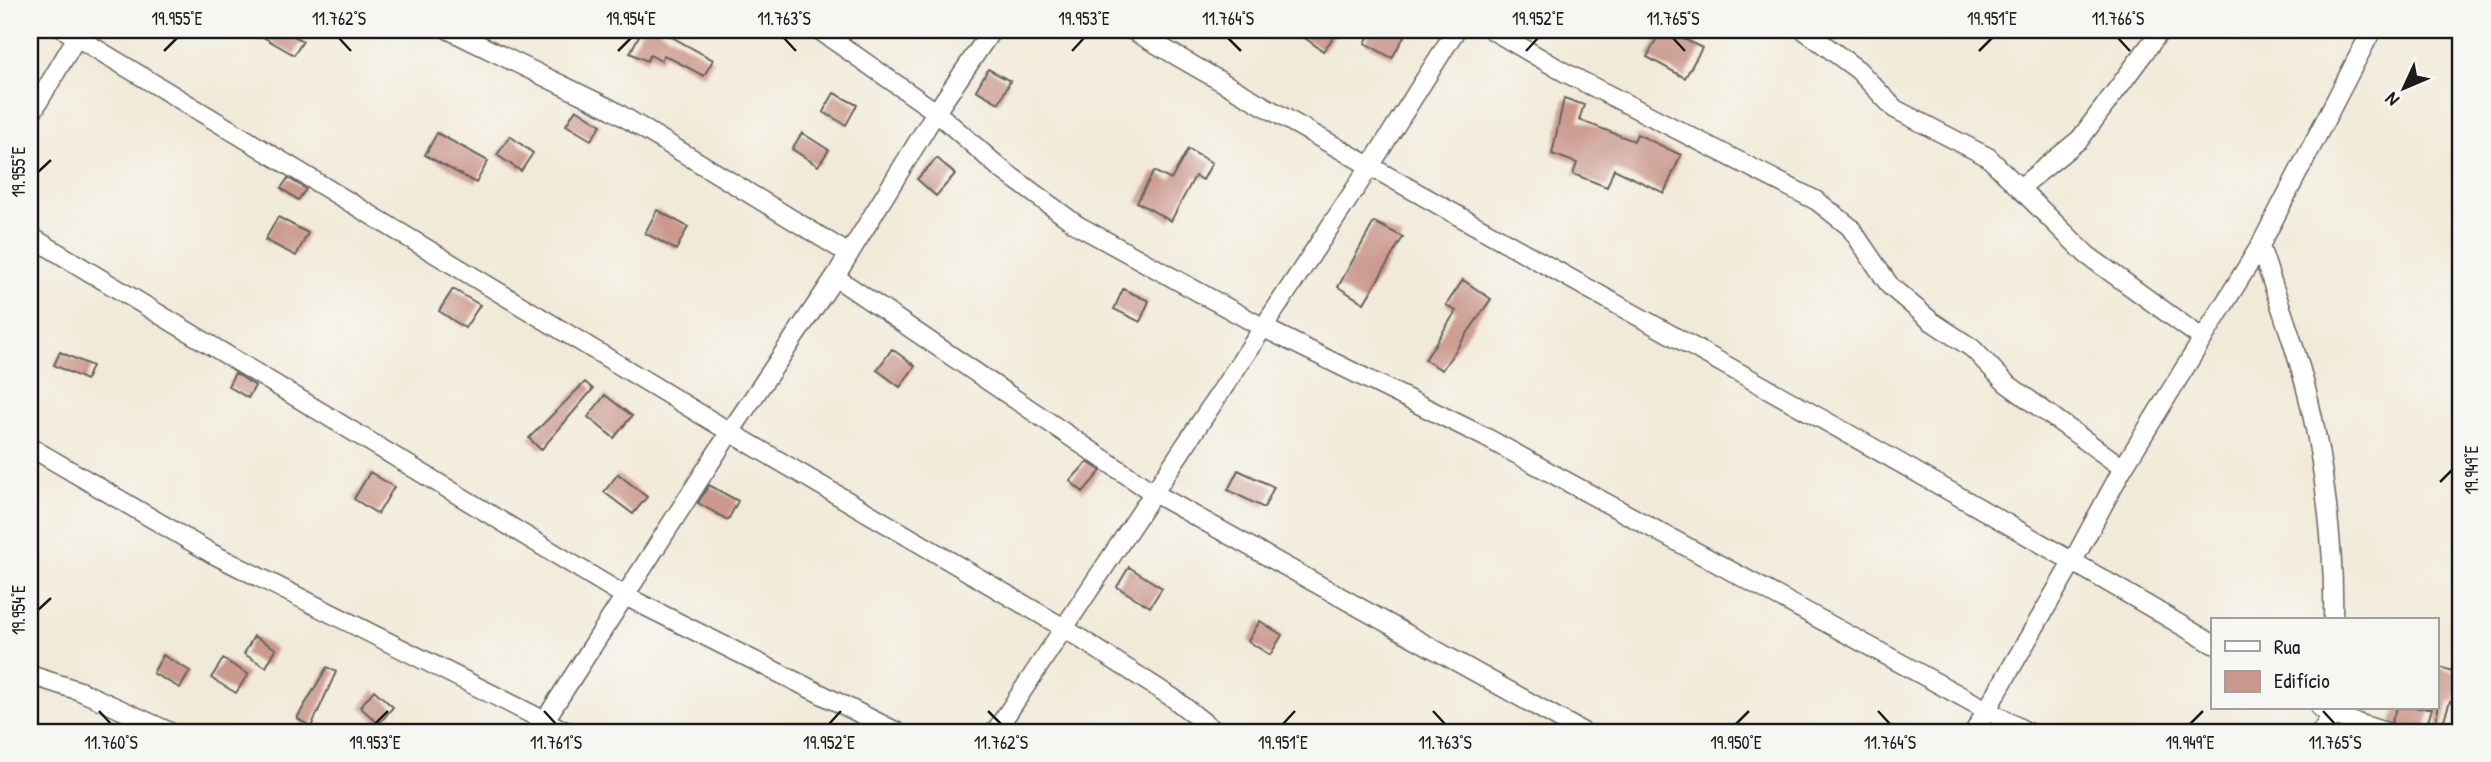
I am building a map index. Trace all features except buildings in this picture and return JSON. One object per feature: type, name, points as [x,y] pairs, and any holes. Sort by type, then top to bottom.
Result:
[{"type":"street","points":[[449,30],[611,108],[849,254]]},
{"type":"street","points":[[819,30],[936,112],[1000,169],[1077,225],[1262,327],[1485,437],[2027,732]]},
{"type":"street","points":[[545,720],[730,432],[835,277],[936,112],[992,30]]},
{"type":"street","points":[[1132,30],[1369,168],[2073,561],[2211,643]]},
{"type":"street","points":[[995,732],[1369,168],[1456,30]]},
{"type":"street","points":[[1492,30],[1564,72],[1817,201],[1850,227],[1890,286],[1931,321],[1972,348],[2006,383],[2123,468]]},
{"type":"street","points":[[1804,30],[1858,70],[1895,109],[1988,157],[2087,255],[2203,339]]},
{"type":"street","points":[[2021,187],[2080,139],[2161,30]]},
{"type":"street","points":[[1974,732],[2073,561],[2123,468],[2260,246],[2372,30]]},
{"type":"street","points":[[30,116],[74,32],[730,432],[1064,628],[1173,698],[1216,732]]},
{"type":"street","points":[[30,236],[625,596],[897,732]]},
{"type":"street","points":[[2260,246],[2298,359],[2312,420],[2334,569],[2333,618]]},
{"type":"street","points":[[835,277],[1152,492],[1583,732]]},
{"type":"street","points":[[30,447],[211,553],[567,732]]},
{"type":"street","points":[[30,675],[80,691],[170,732]]},
{"type":"street","points":[[2320,732],[2328,710],[2386,732]]}]
